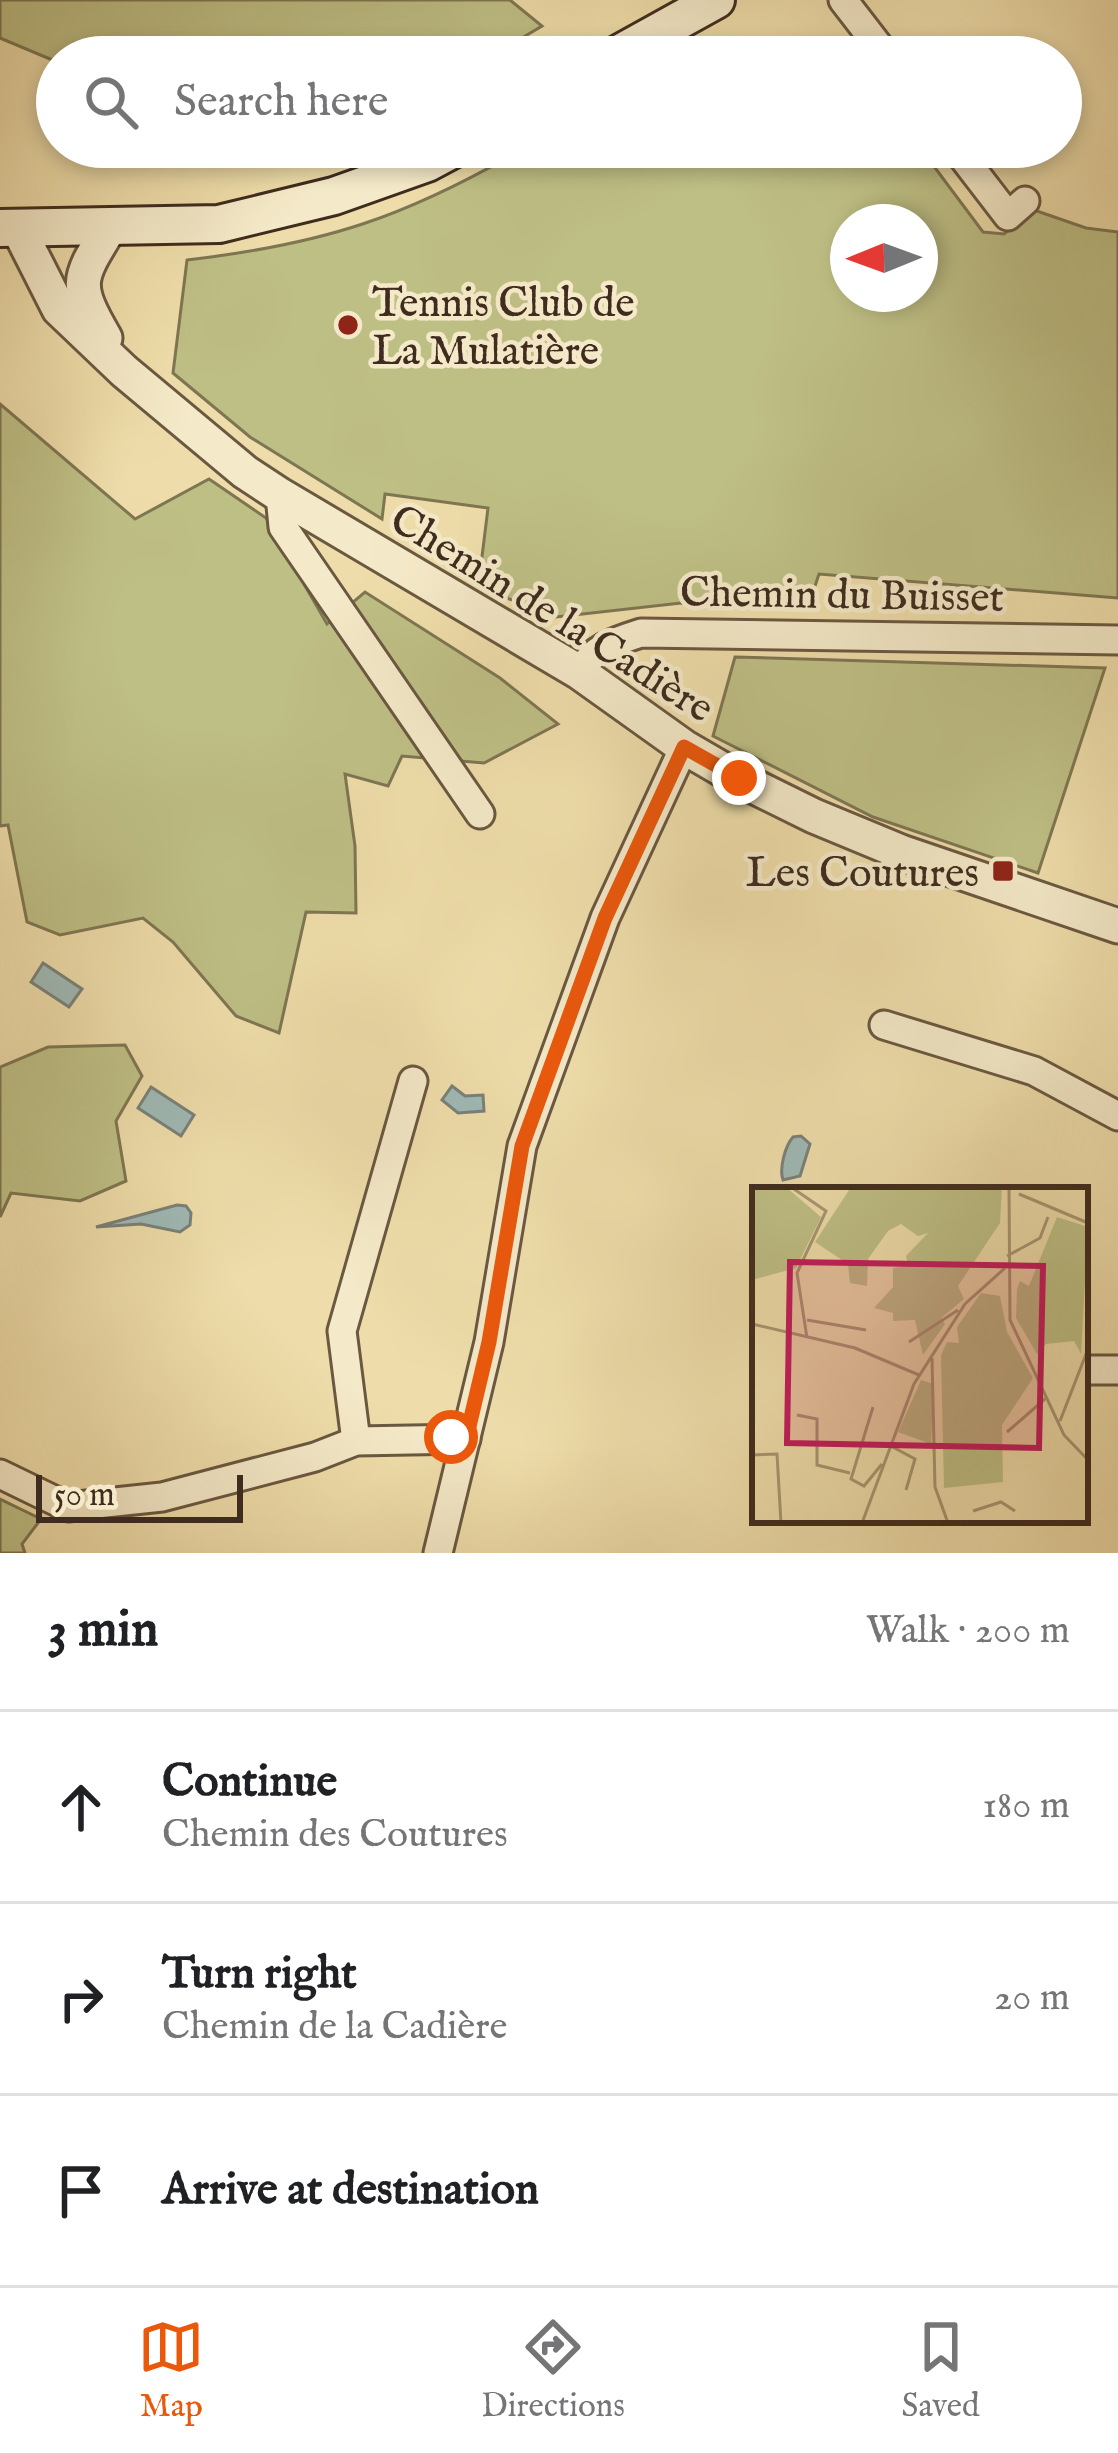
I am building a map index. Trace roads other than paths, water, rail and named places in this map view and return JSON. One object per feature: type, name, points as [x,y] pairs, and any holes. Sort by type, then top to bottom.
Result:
[{"type":"main road","points":[[651,36],[716,0]]},
{"type":"main road","points":[[9,228],[219,224],[334,196],[413,168]]},
{"type":"street","points":[[843,0],[870,36]]},
{"type":"street","points":[[971,168],[1008,216],[1025,201]]},
{"type":"street","name":"Chemin de la Cadière","points":[[110,226],[88,264],[82,299],[124,371]]},
{"type":"street","name":"Chemin de la Cadière","points":[[9,228],[59,309],[124,371],[245,472],[280,495],[579,672],[684,747],[758,788],[855,833],[1118,926]]},
{"type":"street","points":[[280,495],[283,527],[480,814]]},
{"type":"street","name":"Chemin du Buisset","points":[[579,672],[591,654],[641,633],[1118,640]]},
{"type":"street","points":[[438,1553],[489,1342],[522,1146],[605,918],[684,747]]},
{"type":"street","points":[[884,1025],[1034,1071],[1118,1116]]},
{"type":"street","points":[[356,1441],[342,1331],[413,1081]]},
{"type":"street","points":[[0,1474],[68,1507],[162,1497],[315,1457],[356,1441],[466,1439]]},
{"type":"water","points":[[43,963],[82,989],[69,1007],[31,982]]},
{"type":"water","points":[[452,1086],[465,1096],[483,1095],[484,1111],[458,1113],[442,1100]]},
{"type":"water","points":[[151,1087],[194,1115],[181,1136],[138,1108]]},
{"type":"water","points":[[801,1136],[810,1144],[800,1176],[783,1180],[788,1146],[793,1137]]},
{"type":"water","points":[[177,1205],[191,1213],[190,1225],[180,1232],[141,1224],[96,1227]]},
{"type":"place","name":"Tennis Club de La Mulatière","points":[[348,325]]},
{"type":"place","name":"Les Coutures","points":[[1003,871]]}]
